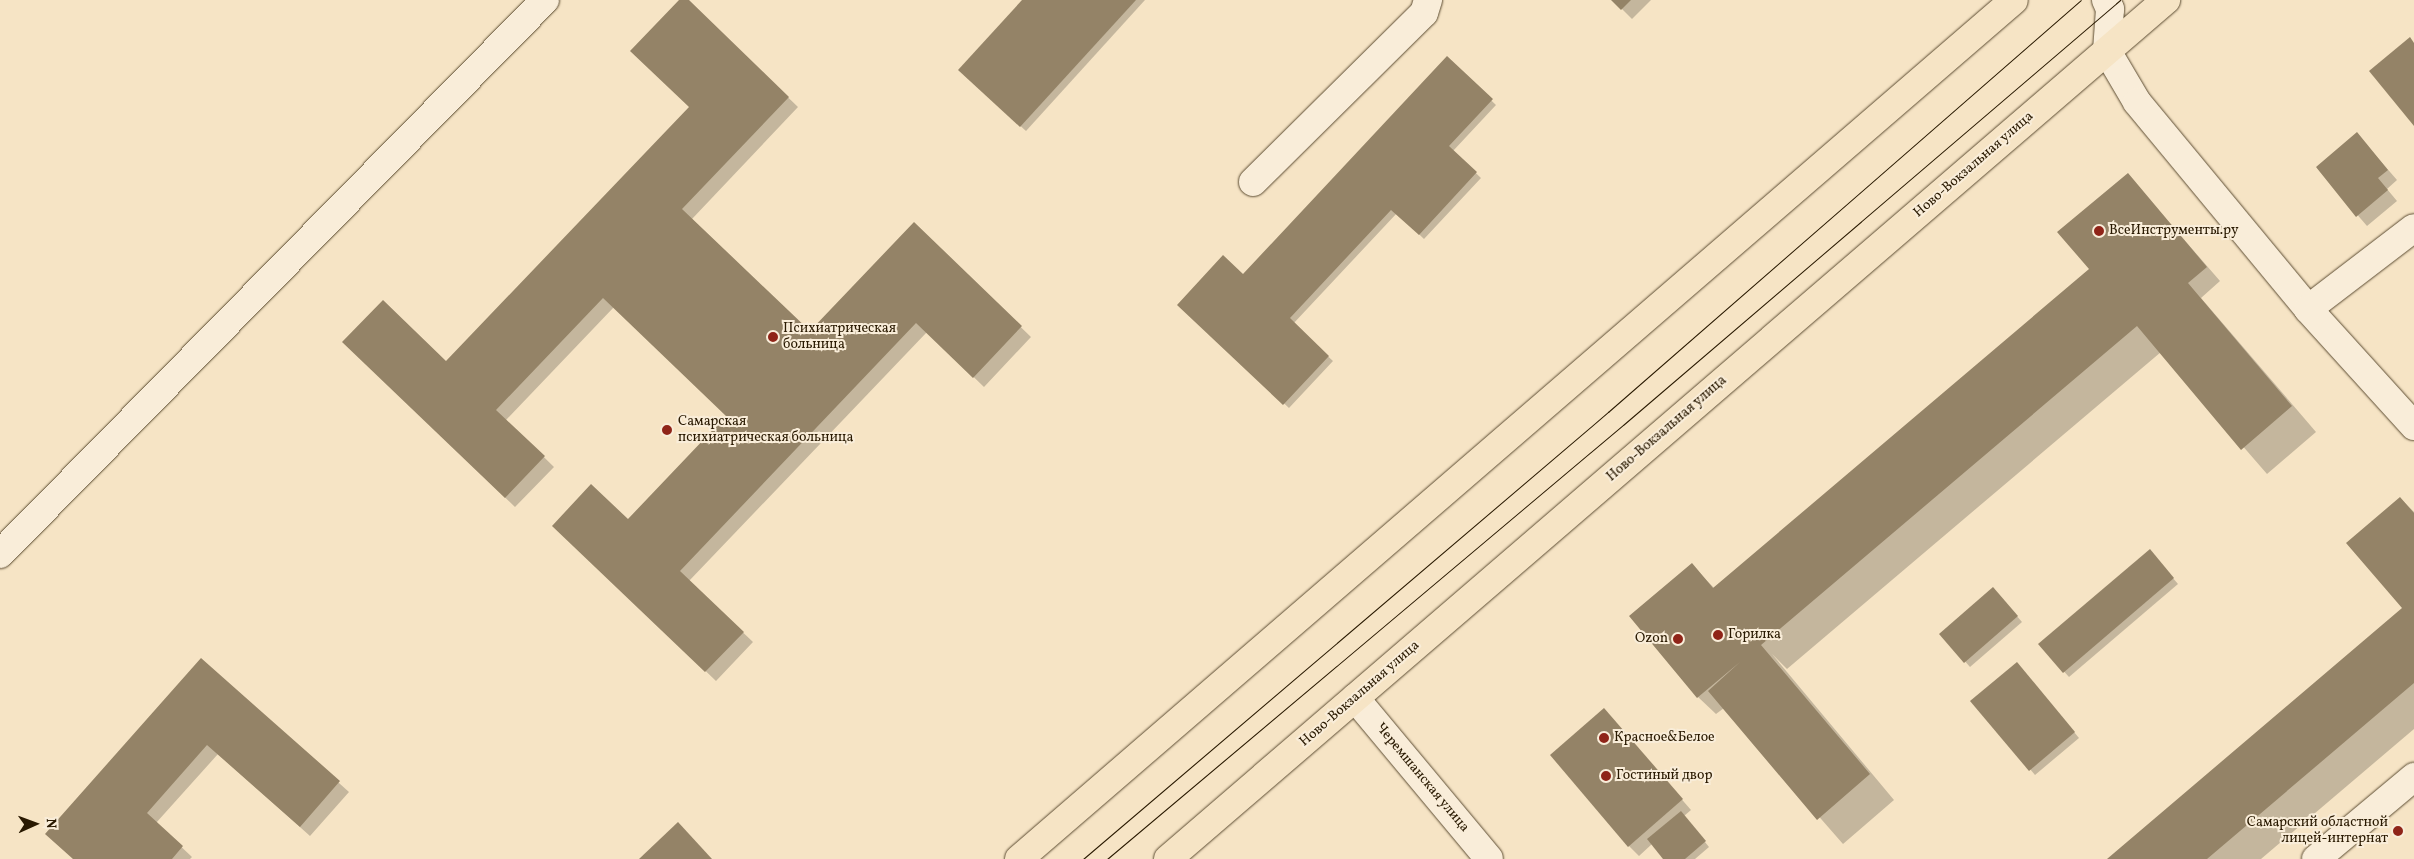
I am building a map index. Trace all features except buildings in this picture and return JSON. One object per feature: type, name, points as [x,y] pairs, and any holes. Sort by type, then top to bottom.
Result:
[{"type":"main road","points":[[1019,859],[2014,0]]},
{"type":"main road","name":"Ново-Вокзальная улица","points":[[1168,859],[2166,0]]},
{"type":"street","points":[[0,554],[546,0]]},
{"type":"street","points":[[1253,182],[1424,13],[1428,0]]},
{"type":"street","points":[[2106,0],[2110,9],[2107,51],[2137,102],[2308,309],[2414,426]]},
{"type":"street","points":[[2308,309],[2414,228]]},
{"type":"street","name":"Черемшанская улица","points":[[1355,698],[1489,859]]},
{"type":"street","points":[[2316,859],[2414,777]]},
{"type":"tram line","points":[[1083,859],[1608,412],[2081,0]]},
{"type":"tram line","points":[[1107,859],[1623,425],[2120,0]]},
{"type":"place","name":"ВсеИнструменты.ру","points":[[2099,231]]},
{"type":"place","name":"Психиатрическая больница","points":[[773,337]]},
{"type":"place","name":"Самарская психиатрическая больница","points":[[667,430]]},
{"type":"place","name":"Горилка","points":[[1718,635]]},
{"type":"place","name":"Ozon","points":[[1678,639]]},
{"type":"place","name":"Красное&Белое","points":[[1604,738]]},
{"type":"place","name":"Гостиный двор","points":[[1606,776]]},
{"type":"place","name":"Самарский областной лицей-интернат","points":[[2398,831]]}]
